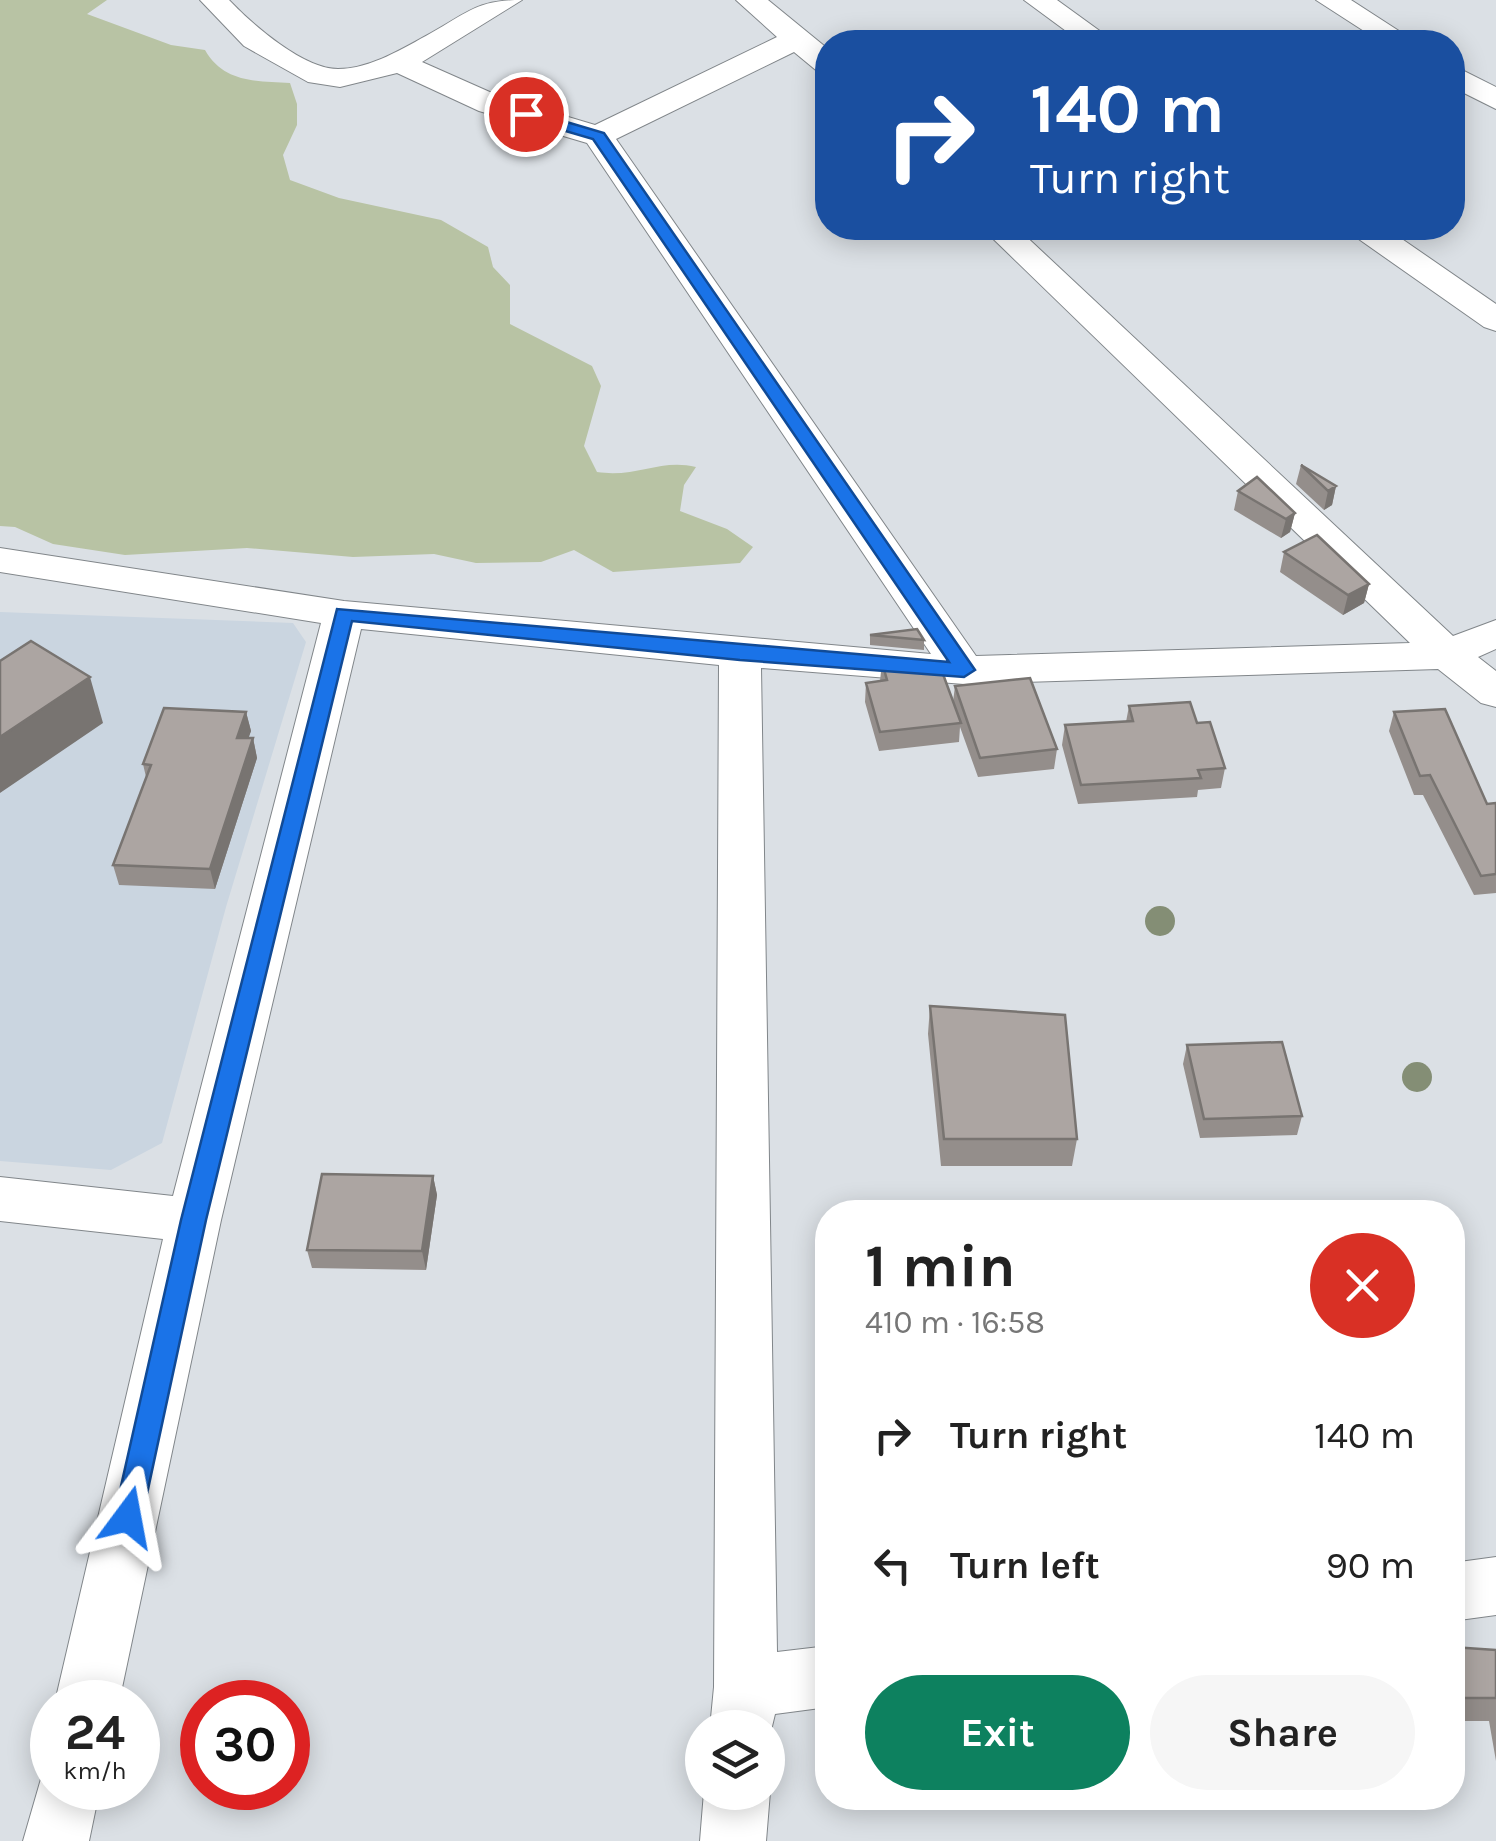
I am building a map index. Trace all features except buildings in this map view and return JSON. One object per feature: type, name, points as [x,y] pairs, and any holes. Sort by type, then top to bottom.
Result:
[{"type":"street","points":[[214,0],[262,46],[318,76],[352,78],[396,62],[508,0]]},
{"type":"street","points":[[760,7],[802,0]]},
{"type":"street","points":[[1038,0],[1082,30]]},
{"type":"street","points":[[1330,0],[1380,30]]},
{"type":"street","points":[[760,7],[815,53]]},
{"type":"street","points":[[598,136],[799,38]]},
{"type":"street","points":[[396,62],[490,104],[598,136],[964,670]]},
{"type":"street","points":[[1465,82],[1496,100]]},
{"type":"street","points":[[1011,240],[1448,654],[1496,693]]},
{"type":"street","points":[[1382,240],[1496,320]]},
{"type":"street","points":[[0,560],[344,614],[740,653],[964,670],[1448,654],[1496,633]]},
{"type":"street","points":[[92,1680],[194,1220],[344,614]]},
{"type":"street","points":[[740,653],[744,1707],[815,1681]]},
{"type":"street","points":[[0,1199],[194,1220]]},
{"type":"street","points":[[1465,1590],[1496,1586]]},
{"type":"street","points":[[56,1841],[63,1810]]},
{"type":"street","points":[[733,1841],[736,1810]]},
{"type":"shaded area","points":[[0,612],[293,623],[306,642],[226,907],[162,1143],[111,1170],[0,1161]]},
{"type":"green space","points":[[0,0],[107,0],[87,14],[171,45],[205,50],[222,69],[242,78],[290,83],[297,104],[297,125],[283,155],[290,180],[339,198],[441,220],[488,247],[493,267],[510,285],[510,324],[592,366],[601,386],[584,446],[597,472],[671,465],[696,467],[684,485],[680,511],[727,529],[753,547],[740,563],[613,572],[574,550],[541,562],[476,563],[434,554],[353,557],[247,548],[125,555],[53,544],[15,527],[0,526]]},
{"type":"route","points":[[128,1517],[194,1220],[344,614],[740,653],[964,670],[598,136],[526,114]]}]
